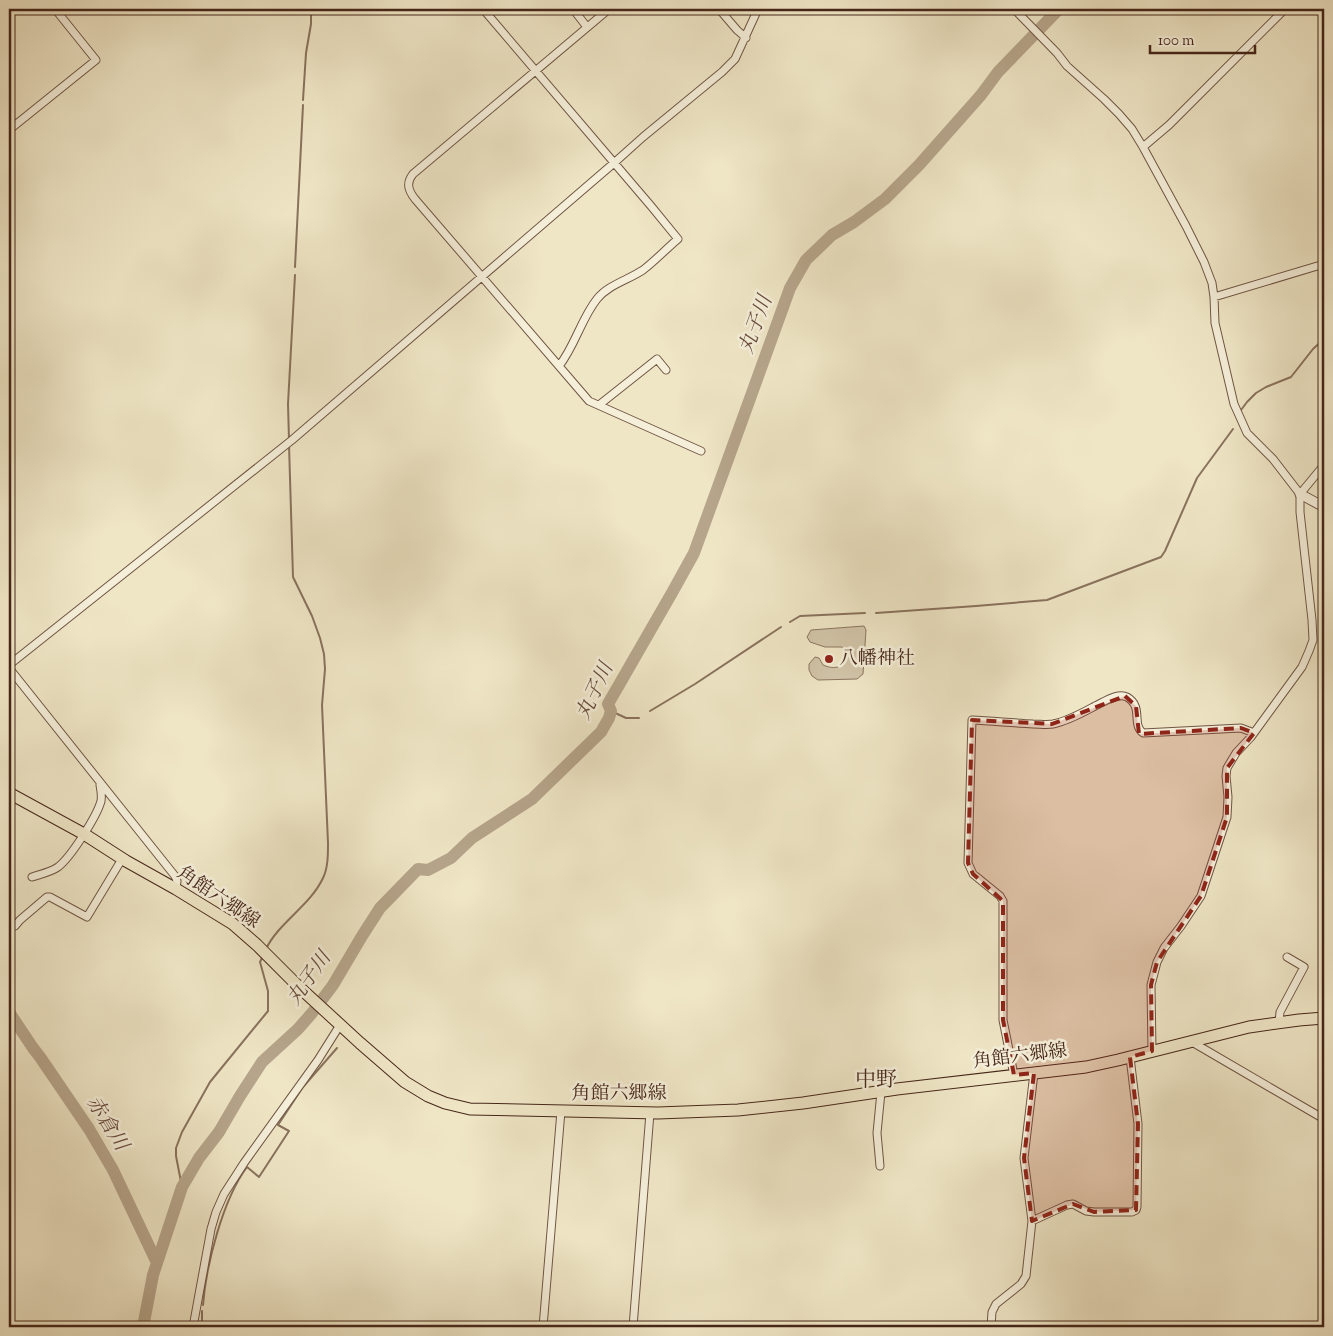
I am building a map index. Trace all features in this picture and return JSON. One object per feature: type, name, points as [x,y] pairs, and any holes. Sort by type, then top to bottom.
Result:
[{"type":"main road","name":"角館六郷線","points":[[9,793],[84,834],[233,924],[340,1025],[405,1082],[428,1096],[445,1103],[470,1109],[650,1112],[738,1110],[1086,1067],[1249,1027],[1324,1018]]},
{"type":"street","points":[[9,130],[96,60],[55,9]]},
{"type":"street","points":[[483,9],[678,239],[645,268],[603,292],[587,315],[567,356],[559,366]]},
{"type":"street","points":[[573,9],[587,26]]},
{"type":"street","points":[[609,9],[534,70],[413,174],[410,178],[409,189],[414,199],[589,401],[701,451]]},
{"type":"street","points":[[719,9],[746,38]]},
{"type":"street","points":[[176,889],[177,881],[175,876],[9,667],[292,440],[643,137],[722,72],[735,59],[758,9]]},
{"type":"street","points":[[1143,147],[1169,126],[1285,9]]},
{"type":"street","points":[[1015,11],[1058,53],[1067,66],[1119,114],[1132,129],[1182,218],[1212,283],[1215,323],[1234,404],[1247,433],[1273,459],[1300,494],[1324,508]]},
{"type":"street","points":[[1214,297],[1324,264]]},
{"type":"street","points":[[599,405],[657,359],[666,370]]},
{"type":"street","points":[[1152,1052],[1151,985],[1157,962],[1164,948],[1200,896],[1227,817],[1227,768],[1236,752],[1254,733],[1302,667],[1313,640],[1300,512],[1300,494],[1324,465]]},
{"type":"street","points":[[1014,1075],[1003,1020],[1003,901],[996,892],[973,874],[968,863],[972,720],[1052,724],[1078,715],[1117,696],[1125,696],[1134,702],[1136,706],[1138,727],[1140,732],[1143,733],[1241,728],[1254,733]]},
{"type":"street","points":[[32,877],[58,868],[84,834],[98,810],[102,792],[99,782]]},
{"type":"street","points":[[15,926],[47,896],[86,917],[122,858]]},
{"type":"street","points":[[1279,1023],[1280,1012],[1304,966],[1287,957]]},
{"type":"street","points":[[193,1327],[212,1229],[216,1212],[224,1194],[318,1060],[340,1025]]},
{"type":"street","points":[[1192,1041],[1324,1119]]},
{"type":"street","points":[[1032,1221],[1073,1204],[1086,1211],[1094,1212],[1132,1212],[1136,1210],[1138,1124],[1130,1057]]},
{"type":"street","points":[[991,1327],[992,1312],[996,1304],[1021,1284],[1026,1276],[1032,1221],[1024,1158],[1034,1073]]},
{"type":"street","points":[[880,1166],[877,1133],[881,1092]]},
{"type":"street","points":[[543,1327],[561,1111]]},
{"type":"street","points":[[633,1327],[650,1112]]},
{"type":"highlighted area","points":[[1125,696],[1136,706],[1139,734],[1241,728],[1254,733],[1227,768],[1227,817],[1201,896],[1157,962],[1151,985],[1152,1051],[1130,1057],[1138,1124],[1136,1210],[1094,1212],[1073,1204],[1032,1221],[1024,1158],[1034,1073],[1014,1075],[1003,1020],[1003,901],[973,874],[968,863],[972,720],[1052,724]]},
{"type":"shaded area","points":[[864,626],[866,630],[863,674],[857,679],[818,680],[812,676],[809,664],[815,657],[819,658],[823,665],[834,668],[843,662],[844,653],[842,647],[825,647],[810,642],[807,637],[811,630]]},
{"type":"waterway","points":[[303,100],[311,9]]},
{"type":"waterway","name":"丸子川","points":[[143,1327],[153,1275],[182,1187],[199,1158],[219,1132],[262,1062],[298,1029],[312,1013],[333,985],[380,908],[418,869],[428,870],[451,858],[472,838],[532,799],[601,732],[611,711],[608,704],[694,553],[790,288],[806,260],[832,235],[854,222],[885,199],[919,165],[981,95],[998,72],[1059,9]]},
{"type":"waterway","points":[[295,267],[303,105]]},
{"type":"waterway","points":[[289,440],[288,404],[295,275]]},
{"type":"waterway","points":[[1241,410],[1256,393],[1291,377],[1313,349],[1324,339]]},
{"type":"waterway","points":[[876,613],[1047,600],[1161,557],[1197,478],[1233,429]]},
{"type":"waterway","points":[[266,949],[279,930],[303,906],[317,888],[325,874],[328,857],[322,705],[325,669],[324,654],[312,616],[293,577],[289,445]]},
{"type":"waterway","points":[[790,622],[800,616],[865,613]]},
{"type":"waterway","points":[[650,711],[695,684],[781,627]]},
{"type":"waterway","points":[[611,711],[626,718],[639,718]]},
{"type":"waterway","points":[[182,1187],[176,1156],[176,1148],[182,1132],[210,1082],[268,1011],[268,991],[260,962],[263,956]]},
{"type":"waterway","name":"赤倉川","points":[[9,1012],[89,1129],[113,1170],[157,1263]]},
{"type":"waterway","points":[[203,1305],[208,1271],[217,1233],[230,1196],[238,1180],[247,1167],[259,1177],[289,1131],[278,1125],[303,1087],[337,1048]]},
{"type":"waterway","points":[[202,1311],[202,1327]]},
{"type":"place","name":"八幡神社","points":[[829,659]]},
{"type":"district","name":"中野","points":[[876,1081]]}]
